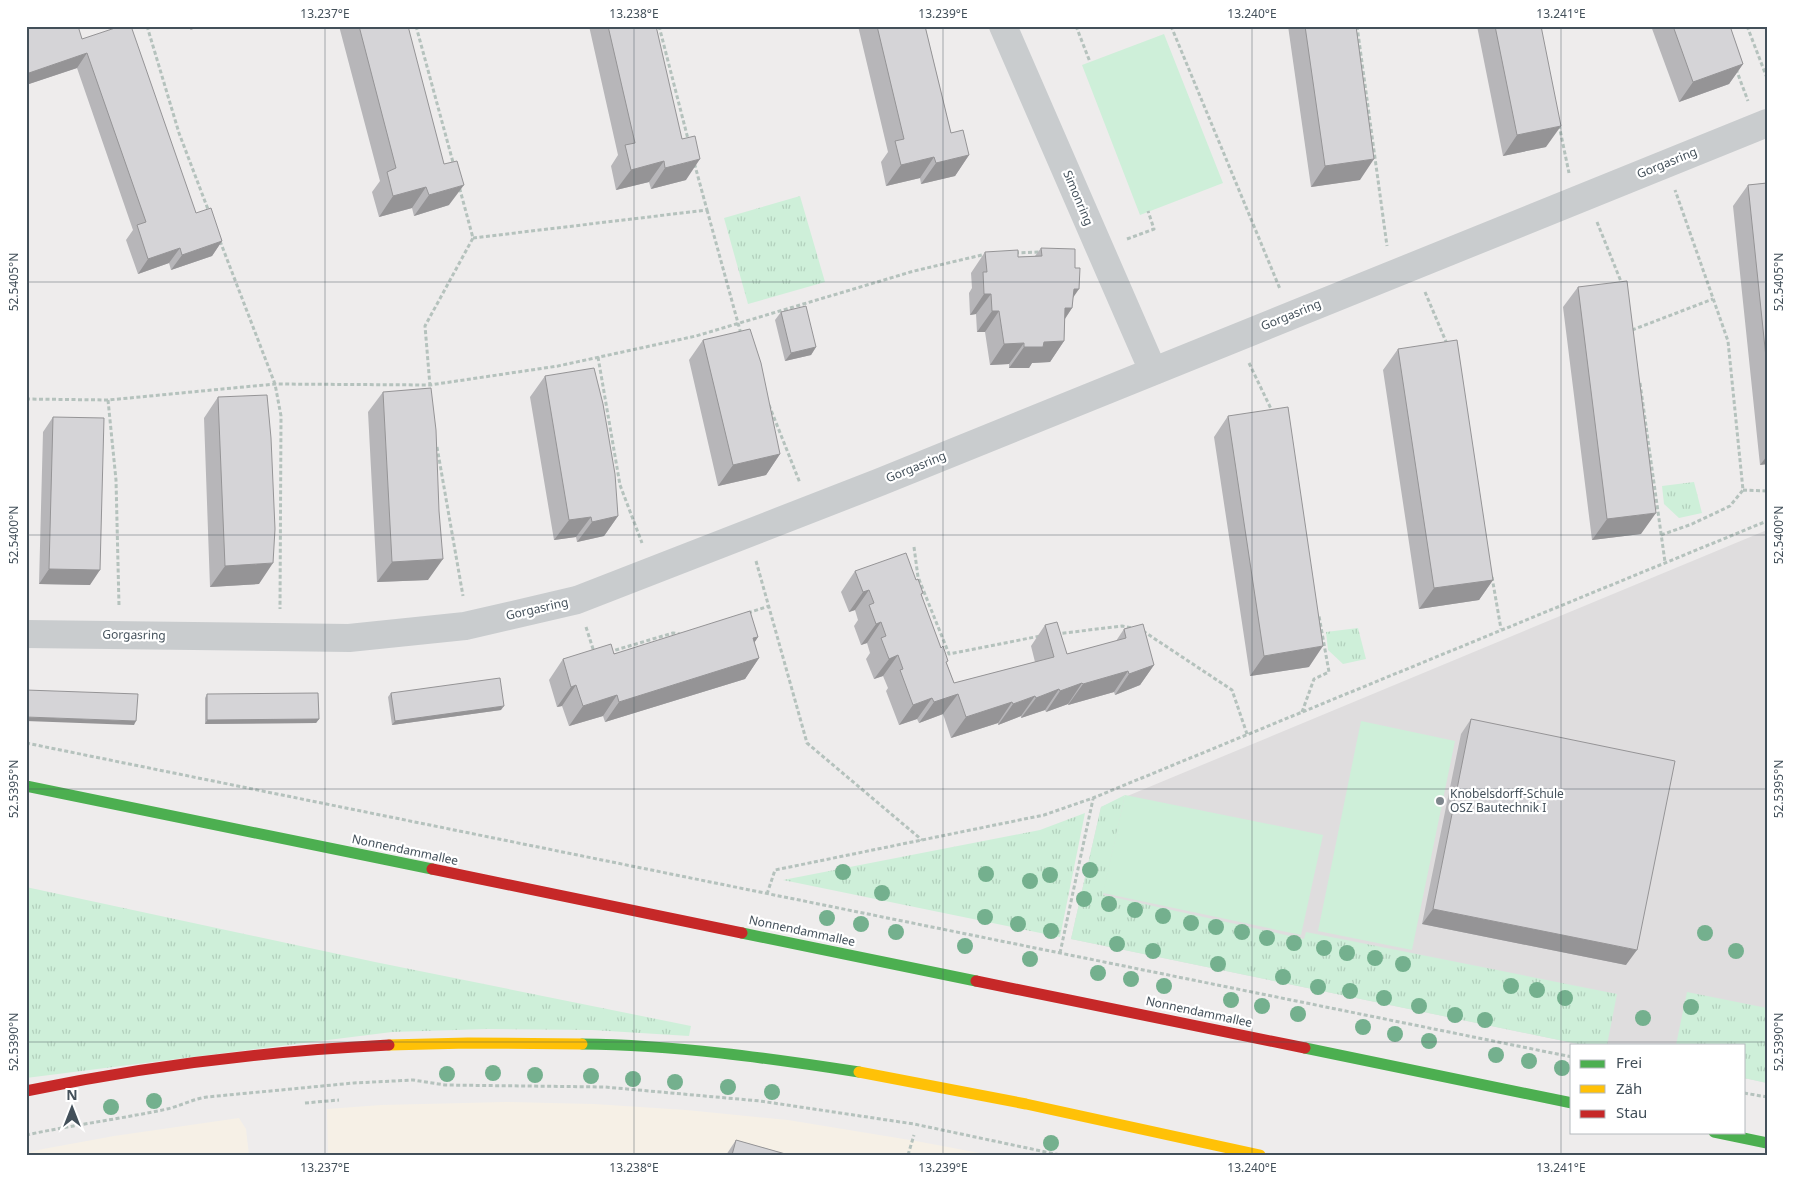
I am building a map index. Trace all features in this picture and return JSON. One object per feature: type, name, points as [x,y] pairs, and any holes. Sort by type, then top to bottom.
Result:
[{"type":"main road","name":"Nonnendammallee","points":[[26,786],[1570,1103]]},
{"type":"main road","points":[[26,1091],[193,1062],[350,1047],[472,1042],[628,1045],[734,1055],[842,1070],[949,1088],[1260,1155]]},
{"type":"main road","points":[[1724,1134],[1767,1143]]},
{"type":"street","name":"Simonring","points":[[1003,26],[1153,371]]},
{"type":"street","name":"Gorgasring","points":[[26,634],[349,638],[466,626],[577,600],[749,534],[1762,125]]},
{"type":"path","points":[[146,26],[179,133],[211,217]]},
{"type":"path","points":[[416,26],[455,170]]},
{"type":"path","points":[[659,26],[690,146]]},
{"type":"path","points":[[1076,26],[1090,62]]},
{"type":"path","points":[[1171,26],[1291,315]]},
{"type":"path","points":[[1357,26],[1402,271],[1448,345]]},
{"type":"path","points":[[1747,26],[1767,78]]},
{"type":"path","points":[[1734,63],[1762,125]]},
{"type":"path","points":[[1559,124],[1581,199],[1624,288]]},
{"type":"path","points":[[692,155],[737,324],[744,342]]},
{"type":"path","points":[[1661,535],[1692,524],[1730,506],[1744,490],[1728,341],[1666,163]]},
{"type":"path","points":[[431,394],[425,326],[473,238],[458,180]]},
{"type":"path","points":[[473,238],[706,210]]},
{"type":"path","points":[[1133,237],[1154,229],[1148,212]]},
{"type":"path","points":[[218,236],[275,384],[281,416],[280,612]]},
{"type":"path","points":[[1012,253],[1041,252]]},
{"type":"path","points":[[26,398],[108,400],[275,384],[430,385],[558,366],[696,336],[914,271],[992,253]]},
{"type":"path","points":[[1631,322],[1632,330],[1714,299]]},
{"type":"path","points":[[1237,338],[1274,414]]},
{"type":"path","points":[[598,357],[620,485],[652,571]]},
{"type":"path","points":[[1639,379],[1665,562]]},
{"type":"path","points":[[108,400],[116,480],[120,611]]},
{"type":"path","points":[[769,405],[801,486]]},
{"type":"path","points":[[436,438],[463,596]]},
{"type":"path","points":[[1744,490],[1767,491]]},
{"type":"path","points":[[767,894],[775,870],[1044,815],[1093,798],[1767,521]]},
{"type":"path","points":[[749,534],[807,743],[922,840]]},
{"type":"path","points":[[914,546],[918,577],[949,654],[1044,635]]},
{"type":"path","points":[[1492,572],[1501,629]]},
{"type":"path","points":[[577,600],[596,656]]},
{"type":"path","points":[[743,614],[769,606]]},
{"type":"path","points":[[1302,713],[1314,679],[1329,672],[1318,614]]},
{"type":"path","points":[[1054,634],[1122,626],[1140,630],[1232,690],[1247,734]]},
{"type":"path","points":[[604,654],[674,633],[682,634]]},
{"type":"path","points":[[26,743],[1570,1057]]},
{"type":"path","points":[[1060,952],[1093,798]]},
{"type":"path","points":[[26,1136],[71,1125],[169,1109],[197,1098],[354,1083],[413,1080],[445,1085],[604,1087],[760,1100],[914,1124],[1060,1155]]},
{"type":"path","points":[[1746,1093],[1767,1097]]},
{"type":"path","points":[[305,1103],[339,1100]]},
{"type":"path","points":[[908,1155],[914,1134]]},
{"type":"shaded area","name":"Knobelsdorff-Schule OSZ Bautechnik I","points":[[1767,530],[1767,1083],[1746,1078],[1746,1044],[1578,1044],[1071,939],[1101,807]]},
{"type":"shaded area","points":[[506,1102],[594,1104],[686,1110],[788,1120],[990,1155],[328,1155],[327,1109],[381,1105]]},
{"type":"shaded area","points":[[239,1118],[246,1129],[249,1155],[26,1155],[26,1153],[43,1149],[114,1136]]},
{"type":"green space","points":[[1164,34],[1223,183],[1140,215],[1082,65]]},
{"type":"green space","points":[[800,196],[825,282],[748,304],[724,218]]},
{"type":"green space","points":[[1694,482],[1702,513],[1679,518],[1664,504],[1662,486]]},
{"type":"green space","points":[[1358,628],[1366,659],[1343,664],[1328,650],[1326,632]]},
{"type":"green space","points":[[1361,721],[1455,741],[1412,950],[1318,931]]},
{"type":"green space","points":[[1125,795],[1103,895],[1304,939],[1306,932],[1617,994],[1607,1044],[1578,1044],[1071,939],[1101,807]]},
{"type":"green space","points":[[1125,795],[1323,835],[1301,935],[1103,893]]},
{"type":"green space","points":[[1085,813],[1060,937],[783,880],[1040,830]]},
{"type":"green space","points":[[26,887],[375,962],[691,1026],[689,1036],[592,1030],[487,1029],[392,1032],[26,1078]]},
{"type":"green space","points":[[1687,992],[1767,1008],[1767,1083],[1746,1078],[1746,1044],[1676,1044]]},
{"type":"building","points":[[26,26],[78,26],[82,39],[121,26],[131,26],[196,213],[211,208],[222,241],[182,255],[180,248],[148,259],[137,225],[146,222],[87,53],[26,74]]},
{"type":"building","points":[[359,26],[408,26],[444,164],[457,161],[464,185],[429,195],[426,187],[393,196],[387,172],[396,168]]},
{"type":"building","points":[[608,26],[656,26],[682,139],[695,136],[700,159],[665,168],[664,161],[631,170],[625,145],[635,143]]},
{"type":"building","points":[[877,26],[925,26],[951,133],[963,130],[969,155],[936,163],[934,157],[901,165],[895,141],[904,139]]},
{"type":"building","points":[[1305,26],[1356,26],[1374,159],[1325,166]]},
{"type":"building","points":[[1495,26],[1541,26],[1561,126],[1517,135]]},
{"type":"building","points":[[1673,26],[1730,26],[1743,64],[1693,82]]},
{"type":"building","points":[[1767,183],[1767,367],[1748,185]]},
{"type":"building","points":[[1041,248],[1075,249],[1075,268],[1080,268],[1079,289],[1074,289],[1072,308],[1065,308],[1064,341],[1044,342],[1043,347],[1024,347],[1024,343],[1004,344],[999,311],[992,311],[991,294],[984,294],[983,272],[987,272],[985,252],[1018,250],[1018,257],[1042,256]]},
{"type":"building","points":[[1627,281],[1656,513],[1607,519],[1578,287]]},
{"type":"building","points":[[806,306],[816,347],[791,353],[781,312]]},
{"type":"building","points":[[750,329],[761,363],[780,454],[733,465],[703,340]]},
{"type":"building","points":[[1457,340],[1493,580],[1434,588],[1398,349]]},
{"type":"building","points":[[594,368],[603,404],[615,474],[618,516],[592,522],[591,517],[569,520],[545,376]]},
{"type":"building","points":[[431,388],[436,430],[443,559],[392,562],[383,392]]},
{"type":"building","points":[[267,395],[275,529],[273,563],[225,566],[218,397]]},
{"type":"building","points":[[1288,407],[1323,646],[1264,656],[1228,416]]},
{"type":"building","points":[[53,417],[104,418],[100,570],[49,569]]},
{"type":"building","points":[[906,553],[916,580],[918,579],[923,593],[921,594],[941,648],[943,646],[948,661],[946,662],[954,683],[1054,657],[1045,625],[1057,622],[1067,654],[1126,638],[1124,629],[1143,624],[1154,665],[1129,674],[1128,671],[1060,691],[1059,689],[1036,698],[1035,696],[1013,704],[1012,702],[966,717],[958,694],[934,702],[932,698],[913,705],[900,670],[903,669],[898,655],[889,659],[881,638],[886,636],[881,622],[876,624],[869,605],[874,603],[869,590],[863,592],[855,571]]},
{"type":"building","points":[[750,611],[758,637],[753,638],[759,658],[619,702],[617,695],[583,706],[576,685],[571,687],[563,659],[611,644],[614,654]]},
{"type":"building","points":[[500,678],[504,706],[395,721],[391,693]]},
{"type":"building","points":[[26,690],[138,694],[136,721],[26,717]]},
{"type":"building","points":[[318,693],[319,719],[207,720],[207,694]]},
{"type":"building","points":[[1471,719],[1675,761],[1637,950],[1433,909]]},
{"type":"building","points":[[736,1140],[789,1155],[732,1155]]},
{"type":"traffic: fast","points":[[26,786],[432,869]]},
{"type":"traffic: fast","points":[[742,933],[976,981]]},
{"type":"traffic: fast","points":[[582,1044],[687,1050],[756,1057],[859,1072]]},
{"type":"traffic: fast","points":[[1305,1048],[1570,1103]]},
{"type":"traffic: fast","points":[[1724,1134],[1767,1143]]},
{"type":"traffic: slow","points":[[389,1045],[468,1043],[582,1044]]},
{"type":"traffic: slow","points":[[859,1072],[1026,1104],[1260,1155]]},
{"type":"traffic: jam","points":[[432,869],[742,933]]},
{"type":"traffic: jam","points":[[976,981],[1305,1048]]},
{"type":"traffic: jam","points":[[26,1091],[116,1074],[207,1061],[298,1051],[389,1045]]},
{"type":"place","name":"Knobelsdorff-Schule OSZ Bautechnik I","points":[[1440,801]]}]
